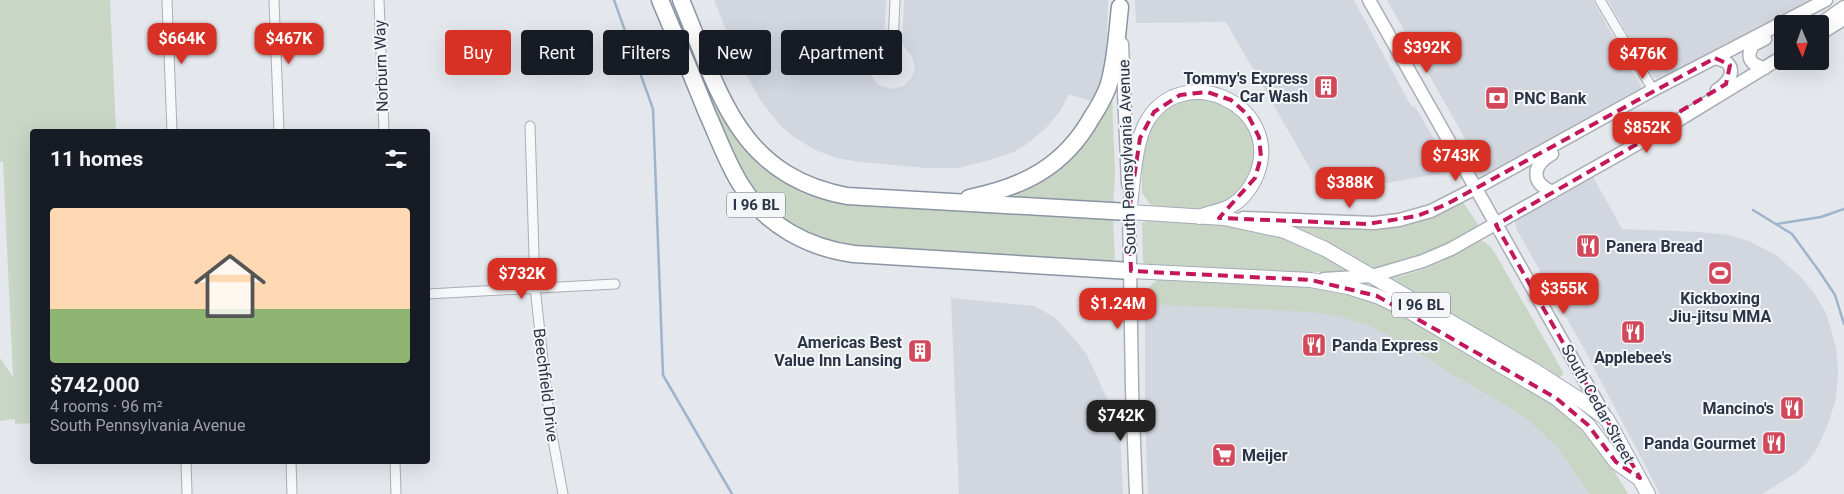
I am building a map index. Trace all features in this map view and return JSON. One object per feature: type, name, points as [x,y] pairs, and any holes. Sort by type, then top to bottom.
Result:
[{"type":"highway","name":"I 96 BL","points":[[660,0],[737,178],[760,210],[776,224],[792,234],[819,247],[854,254],[1131,271]]},
{"type":"highway","name":"I 96 BL","points":[[682,2],[732,119],[746,139],[776,168],[815,189],[846,196],[1130,212]]},
{"type":"highway","points":[[949,203],[993,193],[1030,179],[1052,165],[1072,147],[1087,128],[1108,86],[1120,4]]},
{"type":"main road","name":"South Cedar Street","points":[[1369,0],[1648,494]]},
{"type":"main road","points":[[1224,218],[1359,223],[1386,222],[1411,218],[1431,211],[1653,90],[1826,0]]},
{"type":"main road","points":[[1812,15],[1826,0]]},
{"type":"main road","name":"South Pennsylvania Avenue","points":[[1120,4],[1130,212],[1132,389],[1136,494]]},
{"type":"main road","points":[[1829,18],[1844,7]]},
{"type":"main road","points":[[1829,28],[1844,19]]},
{"type":"main road","points":[[1765,68],[1756,66],[1751,62],[1750,51],[1753,46],[1774,34]]},
{"type":"main road","points":[[1639,142],[1654,128],[1726,84],[1731,72],[1730,66],[1722,59],[1715,58]]},
{"type":"main road","points":[[1311,280],[1372,276],[1423,261],[1450,249],[1496,225],[1774,62]]},
{"type":"main road","points":[[1130,212],[1139,142],[1147,122],[1157,109],[1171,99],[1186,94],[1202,92],[1226,98],[1244,111],[1256,130],[1261,152],[1255,178],[1241,198],[1228,207],[1199,217]]},
{"type":"main road","points":[[1553,192],[1545,189],[1538,182],[1536,173],[1542,160],[1606,123],[1624,106]]},
{"type":"main road","name":"I 96 BL","points":[[1130,212],[1224,218],[1269,226],[1298,235],[1559,385],[1607,419]]},
{"type":"main road","name":"I 96 BL","points":[[1131,271],[1311,280],[1354,288],[1385,299],[1532,383],[1572,411],[1593,431],[1616,462],[1640,478]]},
{"type":"street","points":[[167,0],[172,129]]},
{"type":"street","points":[[274,0],[279,129]]},
{"type":"street","name":"Norburn Way","points":[[379,0],[384,129]]},
{"type":"street","points":[[894,30],[895,0]]},
{"type":"street","points":[[1600,0],[1653,90]]},
{"type":"street","name":"Beechfield Drive","points":[[530,126],[535,287],[550,424],[563,494]]},
{"type":"street","points":[[430,294],[615,284]]},
{"type":"street","points":[[186,464],[187,494]]},
{"type":"street","points":[[291,464],[292,494]]},
{"type":"street","points":[[395,464],[396,494]]},
{"type":"highlighted area","points":[[1715,58],[1730,65],[1726,84],[1654,127],[1639,143],[1496,225],[1640,478],[1616,462],[1588,425],[1556,398],[1377,296],[1311,280],[1131,271],[1129,212],[1140,138],[1154,112],[1180,95],[1207,92],[1231,100],[1248,115],[1259,137],[1261,157],[1255,178],[1219,218],[1367,224],[1417,216],[1445,205]]},
{"type":"shaded area","points":[[714,0],[886,0],[885,30],[781,30],[781,75],[871,75],[877,84],[893,89],[905,85],[915,70],[912,56],[902,44],[904,0],[1108,0],[1106,61],[1094,102],[1069,94],[1061,110],[1046,128],[1024,146],[1014,152],[987,161],[957,168],[927,168],[860,162],[837,158],[815,150],[791,135],[780,125],[760,100],[747,75],[771,75],[771,30],[726,30]]},
{"type":"shaded area","points":[[1135,0],[1354,0],[1411,106],[1416,108],[1443,155],[1449,172],[1346,190],[1323,191],[1226,22],[1136,23]]},
{"type":"shaded area","points":[[1387,0],[1593,0],[1641,90],[1492,174],[1488,173],[1481,167]]},
{"type":"shaded area","points":[[1608,0],[1817,0],[1787,15],[1774,15],[1774,22],[1661,79],[1655,78],[1650,74]]},
{"type":"shaded area","points":[[1592,175],[1622,229],[1699,232],[1729,235],[1749,241],[1776,255],[1800,276],[1814,293],[1826,313],[1836,347],[1838,372],[1836,399],[1828,424],[1818,447],[1807,463],[1796,473],[1762,494],[1660,494],[1583,347],[1517,230],[1515,223],[1517,219]]},
{"type":"shaded area","points":[[1158,280],[1301,287],[1369,299],[1628,494],[1148,494],[1145,419],[1145,304],[1147,290]]},
{"type":"shaded area","points":[[951,298],[1034,306],[1054,317],[1072,336],[1087,355],[1120,428],[1123,494],[959,494]]},
{"type":"green space","points":[[0,0],[110,0],[116,129],[30,129],[30,423],[15,424],[15,419],[0,421],[0,358],[13,377],[3,162],[0,162]]},
{"type":"green space","points":[[679,16],[685,30],[681,30],[676,18]]},
{"type":"green space","points":[[689,38],[699,60],[699,74],[689,50]]},
{"type":"green space","points":[[699,75],[706,75],[724,116],[794,186],[1113,219],[1115,259],[1110,262],[862,248],[821,240],[788,224],[763,203],[737,166]]},
{"type":"green space","points":[[1112,96],[1115,174],[1113,204],[1005,198],[1002,196],[1025,187]]},
{"type":"green space","points":[[1190,98],[1217,101],[1225,104],[1238,114],[1248,126],[1253,140],[1254,159],[1252,168],[1243,186],[1223,203],[1206,207],[1188,208],[1163,208],[1151,205],[1142,193],[1142,151],[1149,129],[1168,107]]},
{"type":"green space","points":[[1463,202],[1477,223],[1477,228],[1420,257],[1374,269],[1315,237],[1292,227],[1356,228]]},
{"type":"green space","points":[[1151,220],[1234,226],[1293,239],[1347,270],[1345,272],[1294,272],[1145,264],[1143,262],[1142,223]]},
{"type":"green space","points":[[1481,241],[1490,246],[1494,252],[1563,372],[1563,375],[1558,378],[1389,279],[1430,267]]},
{"type":"green space","points":[[1162,278],[1318,288],[1356,295],[1393,309],[1548,400],[1581,428],[1611,466],[1628,494],[1590,494],[1557,447],[1528,420],[1409,346],[1370,326],[1340,316],[1309,312],[1145,304],[1149,288],[1154,282]]},
{"type":"waterway","points":[[614,0],[653,109],[663,375],[732,494]]},
{"type":"waterway","points":[[1777,224],[1821,217],[1844,209]]},
{"type":"waterway","points":[[1753,210],[1792,234],[1835,295],[1844,324]]},
{"type":"place","name":"Tommy's Express Car Wash","points":[[1326,87]]},
{"type":"place","name":"PNC Bank","points":[[1497,98]]},
{"type":"place","name":"Panera Bread","points":[[1588,246]]},
{"type":"place","name":"Kickboxing Jiu-jitsu MMA","points":[[1720,273]]},
{"type":"place","name":"Applebee's","points":[[1633,332]]},
{"type":"place","name":"Panda Express","points":[[1314,345]]},
{"type":"place","name":"Americas Best Value Inn Lansing","points":[[920,351]]},
{"type":"place","name":"Mancino's","points":[[1792,408]]},
{"type":"place","name":"Panda Gourmet","points":[[1774,443]]},
{"type":"place","name":"Meijer","points":[[1224,455]]}]
